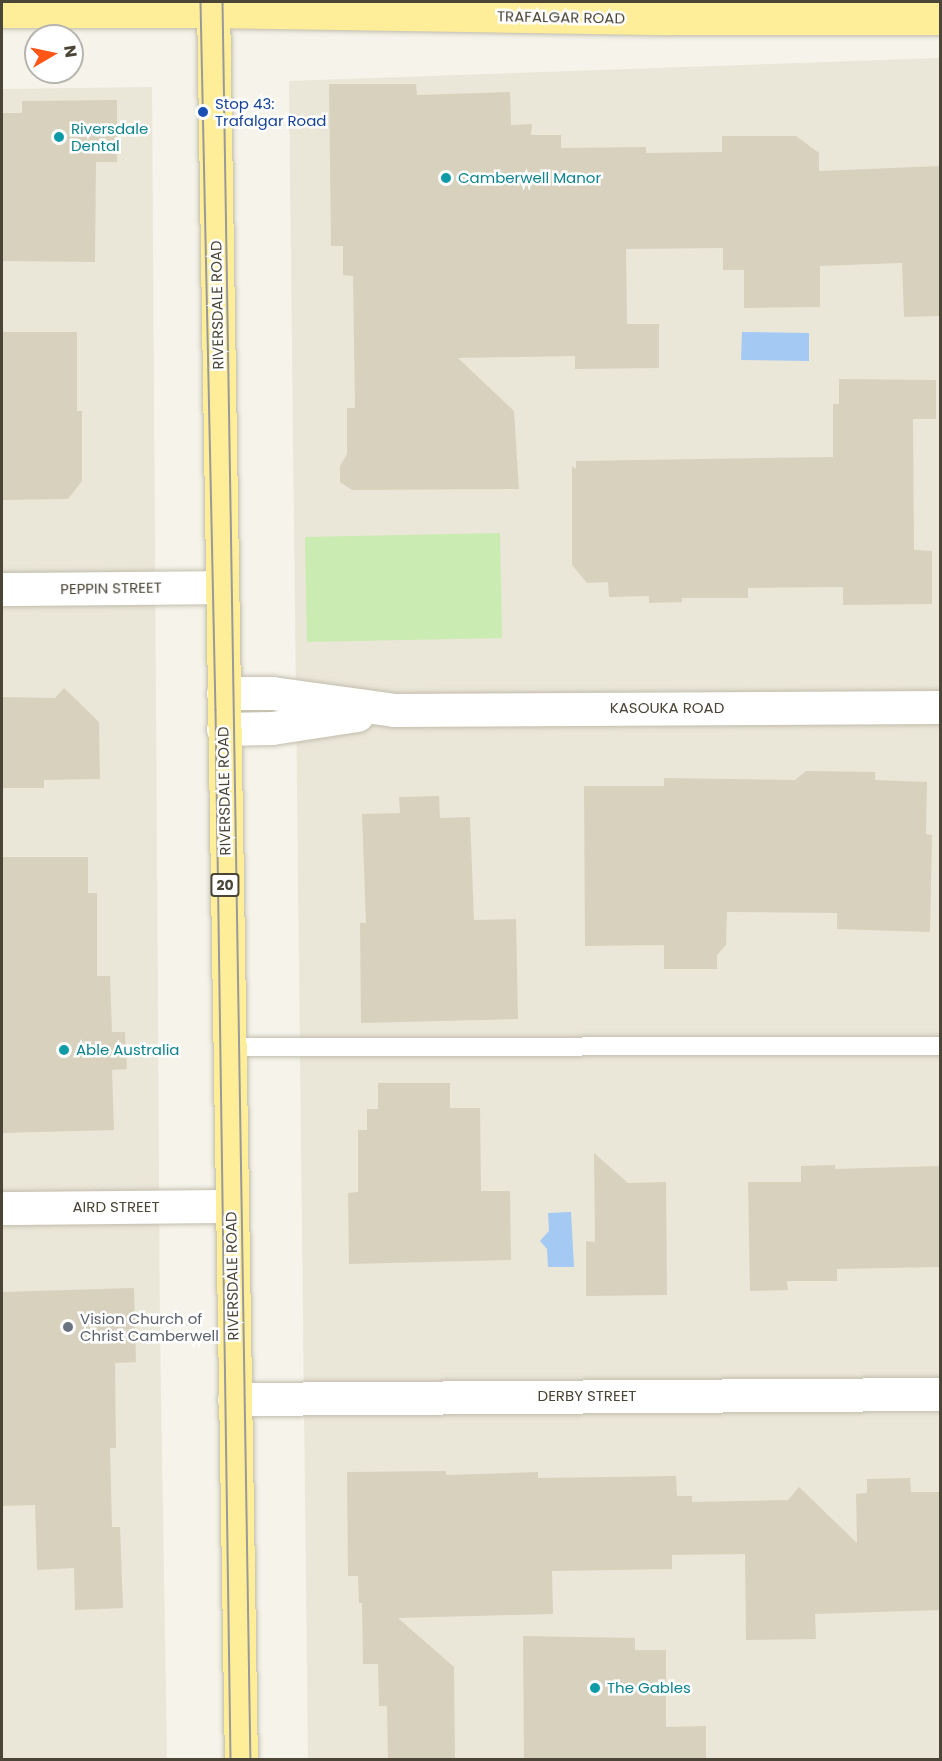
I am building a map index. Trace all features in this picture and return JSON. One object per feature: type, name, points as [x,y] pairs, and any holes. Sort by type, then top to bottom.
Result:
[{"type":"main road","name":"TRAFALGAR ROAD","points":[[2,11],[213,6],[671,10],[940,18]]},
{"type":"main road","name":"RIVERSDALE ROAD","points":[[213,6],[241,1760]]},
{"type":"street","name":"PEPPIN STREET","points":[[2,590],[221,587]]},
{"type":"street","name":"KASOUKA ROAD","points":[[223,693],[272,693],[394,710]]},
{"type":"street","name":"KASOUKA ROAD","points":[[224,729],[272,728],[394,710],[940,707]]},
{"type":"street","name":"AIRD STREET","points":[[2,1208],[231,1206]]},
{"type":"street","name":"DERBY STREET","points":[[234,1399],[940,1395]]},
{"type":"lane","points":[[228,1047],[940,1046]]},
{"type":"shaded area","points":[[940,58],[940,1759],[308,1759],[289,81]]},
{"type":"shaded area","points":[[152,87],[160,1332],[167,1759],[2,1759],[2,89]]},
{"type":"green space","points":[[500,533],[502,638],[307,642],[305,537]]},
{"type":"water","points":[[742,332],[809,333],[809,361],[741,360]]},
{"type":"water","points":[[571,1212],[574,1267],[548,1267],[547,1249],[540,1241],[549,1231],[548,1213]]},
{"type":"building","points":[[329,84],[416,84],[417,95],[510,92],[511,125],[532,124],[531,135],[561,135],[561,148],[646,147],[646,153],[722,152],[722,136],[796,136],[819,153],[819,171],[939,166],[940,316],[904,317],[902,263],[820,266],[820,307],[744,308],[744,270],[723,270],[723,248],[626,249],[627,324],[659,324],[659,368],[575,369],[575,356],[458,358],[514,411],[519,489],[352,490],[340,482],[340,466],[347,454],[347,408],[355,408],[353,276],[343,275],[343,246],[331,246]]},
{"type":"building","points":[[117,100],[117,162],[96,162],[95,262],[2,261],[2,113],[22,113],[22,101]]},
{"type":"building","points":[[2,332],[77,332],[77,411],[82,411],[82,481],[68,499],[2,500]]},
{"type":"building","points":[[839,379],[936,380],[936,419],[913,419],[914,550],[932,551],[932,604],[843,605],[843,587],[748,588],[748,598],[682,598],[682,602],[649,603],[649,596],[609,597],[608,582],[587,583],[572,565],[572,466],[576,469],[576,461],[833,457],[833,404],[839,404]]},
{"type":"building","points":[[64,688],[99,722],[100,779],[44,780],[44,788],[2,788],[2,697],[55,698]]},
{"type":"building","points":[[806,771],[875,772],[875,780],[927,782],[926,834],[932,835],[930,932],[837,929],[837,913],[727,912],[726,945],[717,955],[717,969],[664,969],[664,945],[585,946],[584,786],[664,786],[664,778],[795,780]]},
{"type":"building","points":[[439,796],[440,818],[470,817],[474,920],[516,919],[518,1019],[361,1023],[360,923],[366,923],[362,814],[400,813],[399,797]]},
{"type":"building","name":"Able Australia","points":[[2,857],[88,857],[88,893],[97,893],[97,976],[110,976],[112,1032],[125,1032],[127,1069],[112,1070],[114,1130],[2,1133]]},
{"type":"building","points":[[378,1083],[450,1083],[450,1108],[480,1108],[481,1191],[510,1191],[511,1260],[349,1264],[348,1193],[358,1192],[358,1130],[367,1130],[367,1109],[378,1109]]},
{"type":"building","points":[[594,1153],[628,1183],[666,1182],[667,1295],[586,1296],[586,1241],[595,1242]]},
{"type":"building","points":[[835,1165],[835,1169],[940,1166],[940,1267],[837,1269],[837,1281],[787,1281],[788,1290],[750,1291],[748,1182],[801,1182],[801,1166]]},
{"type":"building","points":[[134,1288],[136,1362],[115,1363],[116,1448],[110,1448],[112,1527],[120,1527],[123,1608],[75,1610],[74,1568],[37,1570],[35,1505],[2,1506],[2,1292]]},
{"type":"building","points":[[446,1471],[446,1475],[538,1472],[538,1478],[676,1476],[677,1496],[692,1496],[692,1502],[788,1500],[799,1487],[857,1543],[856,1494],[867,1493],[867,1479],[910,1478],[911,1492],[939,1492],[940,1610],[815,1614],[816,1639],[746,1640],[745,1554],[672,1555],[672,1569],[552,1571],[553,1614],[398,1618],[454,1667],[455,1760],[388,1760],[387,1706],[379,1706],[378,1664],[363,1664],[362,1603],[359,1603],[358,1576],[348,1576],[347,1472]]},
{"type":"building","name":"The Gables","points":[[523,1636],[635,1638],[635,1650],[666,1650],[666,1727],[706,1726],[706,1760],[524,1760]]},
{"type":"tram line","points":[[201,2],[216,710],[231,1760]]},
{"type":"tram line","points":[[223,2],[251,1760]]},
{"type":"place","name":"Stop 43: Trafalgar Road","points":[[203,112]]},
{"type":"place","name":"Riversdale Dental","points":[[59,137]]},
{"type":"place","name":"Camberwell Manor","points":[[446,178]]},
{"type":"place","name":"Able Australia","points":[[64,1050]]},
{"type":"place","name":"Vision Church of Christ Camberwell","points":[[68,1327]]},
{"type":"place","name":"The Gables","points":[[595,1688]]}]
